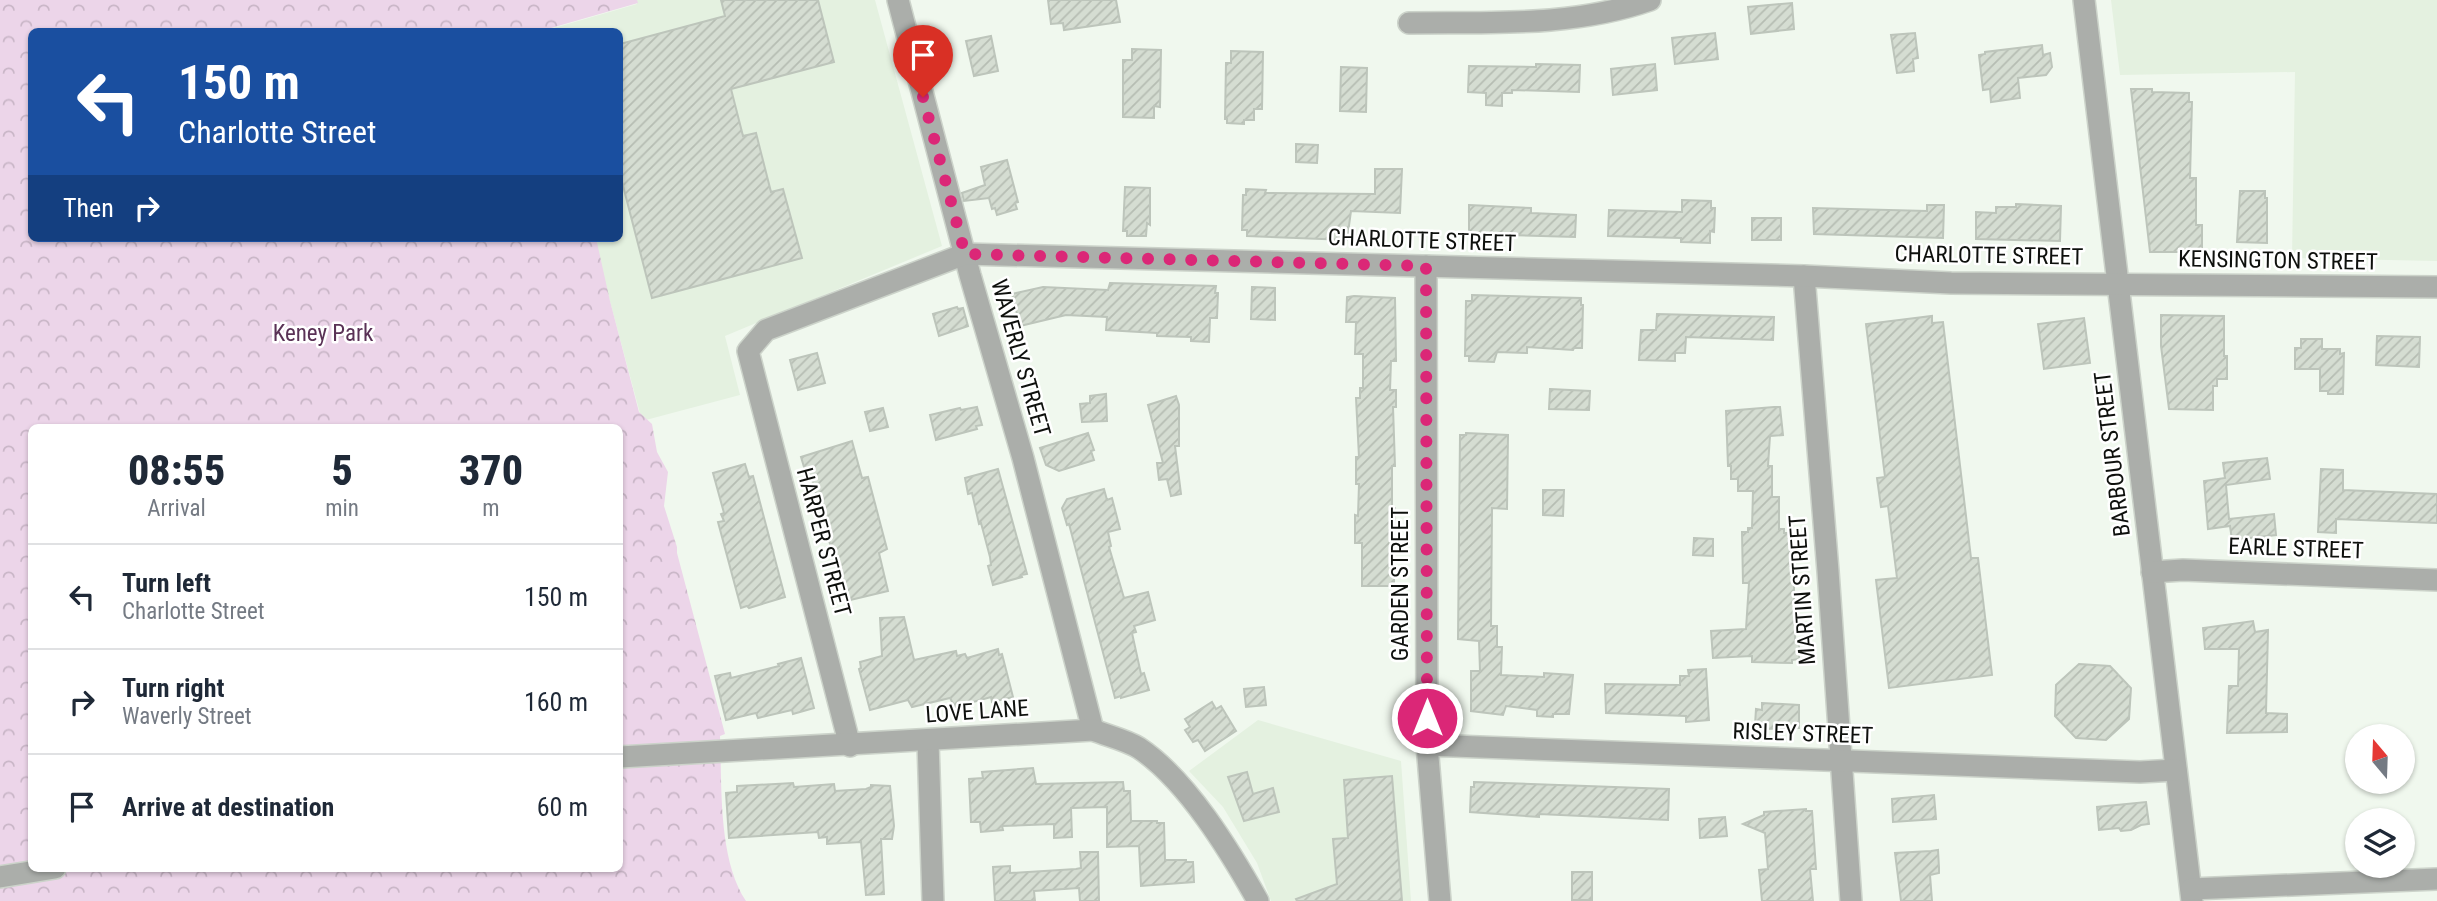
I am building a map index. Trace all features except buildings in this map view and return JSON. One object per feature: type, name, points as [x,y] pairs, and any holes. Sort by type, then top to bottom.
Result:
[{"type":"street","name":"WAVERLY STREET","points":[[898,0],[965,254],[1023,458],[1093,730]]},
{"type":"street","points":[[1409,23],[1549,21],[1601,15],[1650,0]]},
{"type":"street","name":"BARBOUR STREET","points":[[2084,0],[2191,895]]},
{"type":"street","name":"CHARLOTTE STREET","points":[[748,351],[766,330],[965,254],[1804,276],[1951,283],[2118,284]]},
{"type":"street","name":"GARDEN STREET","points":[[1426,266],[1427,745],[1440,901]]},
{"type":"street","name":"MARTIN STREET","points":[[1804,276],[1851,901]]},
{"type":"street","name":"KENSINGTON STREET","points":[[2118,284],[2437,287]]},
{"type":"street","name":"HARPER STREET","points":[[748,351],[850,746]]},
{"type":"street","name":"EARLE STREET","points":[[2152,572],[2183,570],[2437,580]]},
{"type":"street","name":"LOVE LANE","points":[[623,757],[850,746],[1093,730],[1138,747],[1170,775],[1216,832],[1258,901]]},
{"type":"street","points":[[928,741],[933,901]]},
{"type":"street","name":"RISLEY STREET","points":[[1427,745],[2140,772],[2176,770]]},
{"type":"street","points":[[0,877],[31,872]]},
{"type":"street","points":[[2191,895],[2437,880]]},
{"type":"shaded area","points":[[637,0],[875,0],[942,246],[725,336],[740,395],[642,421],[594,242],[623,242],[623,28],[554,28],[637,4]]},
{"type":"shaded area","points":[[2111,0],[2437,0],[2437,261],[2292,258],[2295,72],[2120,75]]},
{"type":"shaded area","points":[[1258,720],[1401,761],[1411,901],[1271,901],[1257,863],[1223,807],[1189,771]]},
{"type":"green space","name":"Keney Park","points":[[0,0],[637,0],[638,3],[551,28],[28,28],[28,242],[597,242],[639,412],[652,424],[657,452],[668,472],[664,506],[725,734],[720,736],[723,822],[730,865],[746,901],[0,901]]},
{"type":"route","points":[[923,97],[965,254],[1426,266],[1427,718]]}]
